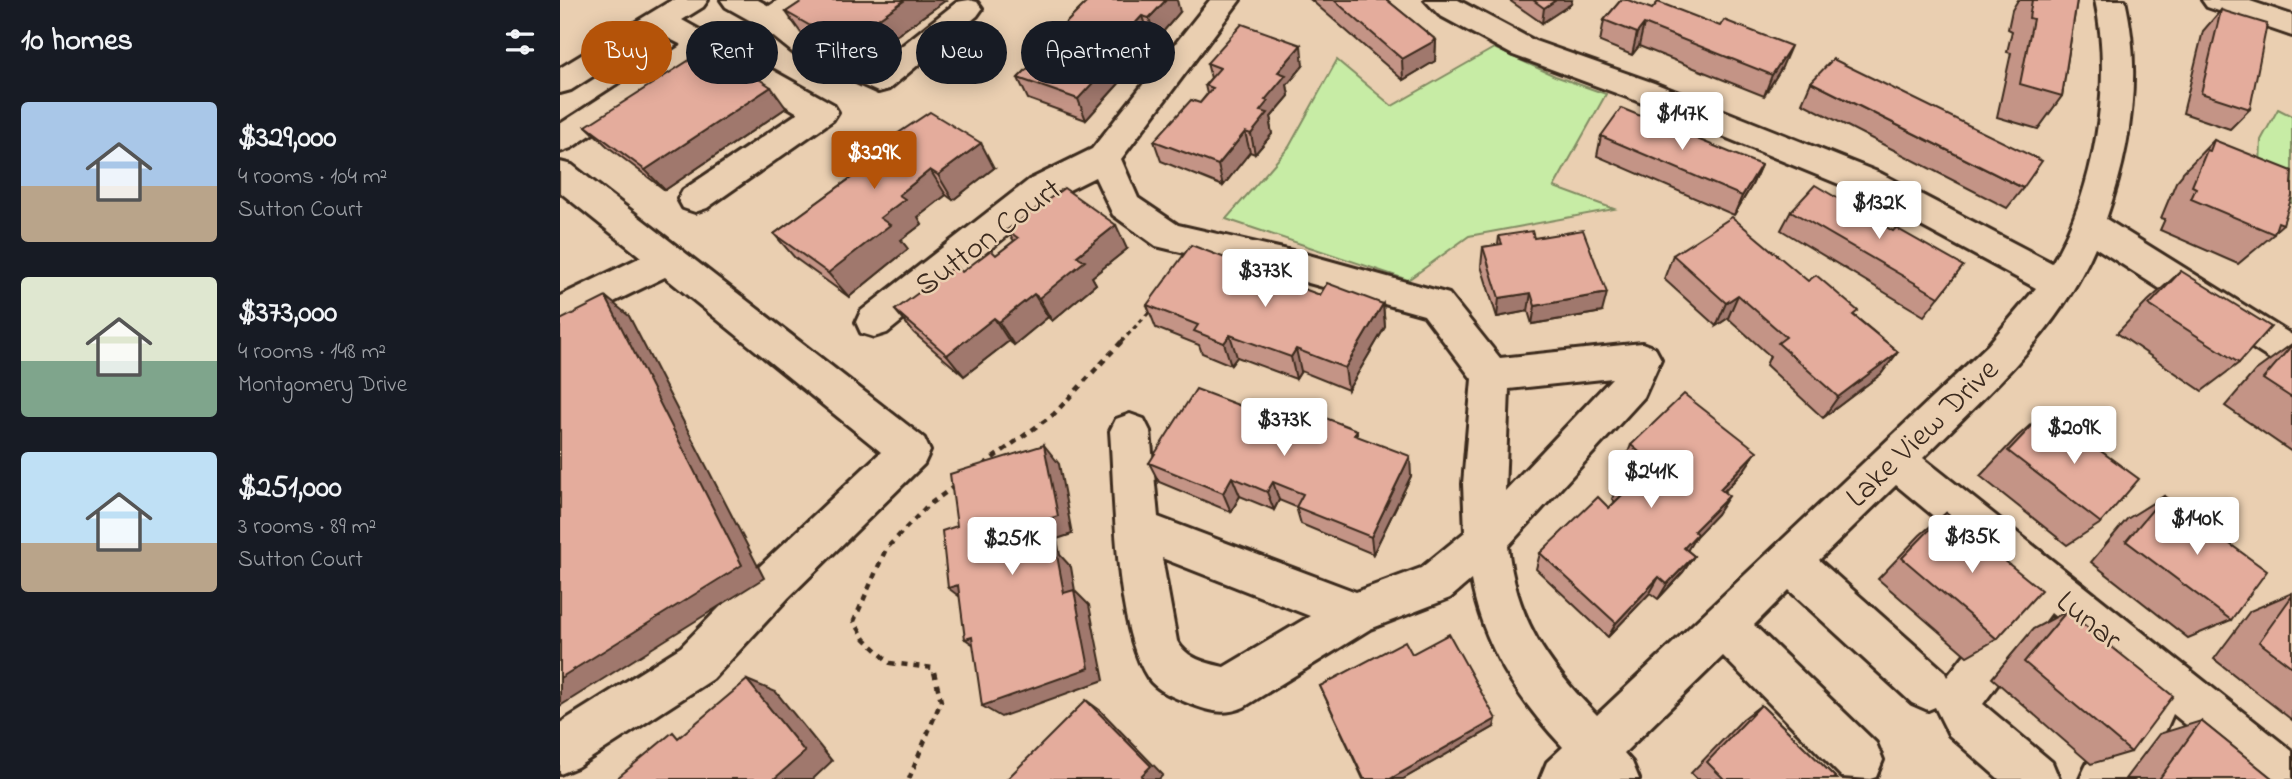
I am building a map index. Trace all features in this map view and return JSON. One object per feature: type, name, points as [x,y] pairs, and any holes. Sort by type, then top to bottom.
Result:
[{"type":"street","points":[[560,82],[693,0]]},
{"type":"street","points":[[736,0],[770,19],[783,34],[817,54],[878,81],[967,9]]},
{"type":"street","points":[[770,19],[799,0]]},
{"type":"street","points":[[1225,0],[1104,158],[1125,206],[1168,236],[1305,268],[1436,304],[1491,375],[1485,437],[1484,541],[1499,608],[1521,659],[1592,765]]},
{"type":"street","points":[[1440,0],[1449,8],[1524,48],[1643,91],[1868,182],[2059,284]]},
{"type":"street","name":"Lake View Drive","points":[[1592,765],[1789,561],[2001,356],[2059,284],[2088,226],[2109,149],[2118,87],[2118,42],[2110,0]]},
{"type":"street","points":[[2217,0],[2292,26]]},
{"type":"street","points":[[660,20],[686,34]]},
{"type":"street","points":[[560,140],[686,57]]},
{"type":"street","points":[[695,199],[822,111],[775,84]]},
{"type":"street","name":"Sutton Court","points":[[874,322],[1041,189],[1104,158]]},
{"type":"street","points":[[560,174],[910,451],[773,583],[697,663],[560,750]]},
{"type":"street","points":[[2088,226],[2287,341]]},
{"type":"street","points":[[560,313],[668,260]]},
{"type":"street","points":[[1130,430],[1146,611],[1163,662],[1191,683],[1228,691],[1356,613],[1435,583],[1484,541],[1630,385],[1642,359],[1491,375]]},
{"type":"street","name":"Lunar","points":[[1893,458],[2289,779]]},
{"type":"street","points":[[1139,529],[1356,613]]},
{"type":"street","points":[[1789,561],[1928,687]]},
{"type":"street","points":[[2035,779],[1965,719],[1958,708],[1958,699],[2046,584]]},
{"type":"street","points":[[1724,626],[1859,760]]},
{"type":"street","points":[[2104,779],[2171,684]]},
{"type":"path","points":[[977,470],[1054,414],[1163,299]]},
{"type":"path","points":[[909,779],[941,701],[933,668],[890,663],[865,639],[854,621],[886,549],[927,506],[967,477]]},
{"type":"green space","points":[[1494,48],[1555,76],[1606,94],[1554,187],[1614,209],[1469,236],[1408,280],[1226,219],[1289,147],[1337,60],[1392,106]]},
{"type":"green space","points":[[2278,109],[2292,116],[2292,203],[2254,182],[2260,167],[2261,140]]},
{"type":"building","points":[[804,0],[905,0],[875,21],[802,21],[786,12]]},
{"type":"building","points":[[1089,0],[1166,0],[1149,18],[1142,16],[1137,21],[1068,21]]},
{"type":"building","points":[[1334,0],[1387,0],[1436,40],[1402,59]]},
{"type":"building","points":[[1533,0],[1556,0],[1544,8]]},
{"type":"building","points":[[1621,0],[1652,9],[1658,2],[1720,26],[1724,20],[1791,46],[1772,75],[1644,24],[1637,33],[1604,20]]},
{"type":"building","points":[[2032,0],[2077,0],[2062,96],[2020,84],[2033,19],[2029,18]]},
{"type":"building","points":[[2221,10],[2267,24],[2250,109],[2201,93]]},
{"type":"building","points":[[1242,24],[1301,45],[1278,72],[1286,75],[1265,100],[1268,101],[1260,111],[1268,113],[1251,134],[1245,132],[1218,165],[1154,141],[1191,100],[1200,103],[1213,88],[1205,85],[1220,68],[1207,63]]},
{"type":"building","points":[[1833,59],[2042,161],[2023,188],[1811,82]]},
{"type":"building","points":[[686,62],[686,84],[766,84],[771,87],[645,170],[586,126],[652,84],[672,84],[672,71]]},
{"type":"building","points":[[1035,84],[1092,84],[1078,99]]},
{"type":"building","points":[[1621,108],[1761,165],[1742,196],[1601,136]]},
{"type":"building","points":[[930,112],[981,143],[938,175],[930,170],[899,195],[905,199],[880,218],[890,225],[828,273],[774,234],[855,175],[846,168]]},
{"type":"building","points":[[2214,140],[2292,171],[2292,196],[2283,224],[2278,222],[2274,234],[2191,199],[2196,188],[2192,186]]},
{"type":"building","points":[[1815,185],[1893,231],[1896,228],[1963,266],[1939,297],[1791,211]]},
{"type":"building","points":[[1064,188],[1116,225],[1077,256],[1085,261],[1039,298],[1034,294],[999,322],[994,318],[947,355],[895,310],[955,266],[962,272],[991,250],[996,255],[1018,238],[1007,230]]},
{"type":"building","points":[[1732,217],[1808,281],[1816,275],[1858,311],[1853,315],[1898,352],[1838,397],[1778,343],[1786,337],[1738,295],[1726,303],[1673,255]]},
{"type":"building","points":[[1583,230],[1607,293],[1535,306],[1531,293],[1499,298],[1483,247],[1502,244],[1499,236],[1532,231],[1534,238]]},
{"type":"building","points":[[1191,245],[1254,269],[1248,278],[1272,287],[1277,279],[1320,295],[1327,283],[1383,304],[1345,368],[1296,349],[1291,357],[1230,335],[1224,343],[1194,331],[1198,325],[1147,305]]},
{"type":"building","points":[[2181,271],[2271,327],[2239,363],[2149,305]]},
{"type":"building","points":[[606,297],[742,565],[560,678],[560,320]]},
{"type":"building","points":[[2292,345],[2292,398],[2263,379]]},
{"type":"building","points":[[1196,389],[1246,408],[1251,400],[1297,418],[1302,409],[1357,430],[1354,435],[1410,456],[1371,537],[1296,507],[1303,494],[1273,482],[1267,492],[1232,477],[1223,493],[1149,463]]},
{"type":"building","points":[[1684,394],[1757,451],[1720,489],[1729,496],[1694,531],[1697,534],[1684,548],[1694,556],[1667,584],[1659,577],[1616,623],[1540,553],[1598,497],[1609,508],[1629,488],[1619,480],[1644,456],[1631,445]]},
{"type":"building","points":[[2046,411],[2139,479],[2101,523],[2008,451]]},
{"type":"building","points":[[1044,445],[1058,516],[1042,521],[1048,553],[1056,550],[1064,593],[1074,590],[1089,668],[982,706],[972,637],[965,639],[958,585],[948,588],[942,531],[957,526],[950,474]]},
{"type":"building","points":[[2164,496],[2267,571],[2231,620],[2126,541]]},
{"type":"building","points":[[1946,513],[2041,590],[1997,639],[1902,558]]},
{"type":"building","points":[[2292,596],[2292,667],[2259,642]]},
{"type":"building","points":[[2067,611],[2173,696],[2131,752],[2024,662]]},
{"type":"building","points":[[1449,634],[1496,719],[1390,779],[1364,779],[1320,686],[1405,641],[1412,654]]},
{"type":"building","points":[[747,680],[805,752],[774,779],[616,779],[673,732],[678,738]]},
{"type":"building","points":[[1086,700],[1151,766],[1141,776],[1144,779],[1007,779]]},
{"type":"building","points":[[1761,705],[1837,779],[1724,779],[1707,762]]},
{"type":"building","points":[[2201,721],[2273,779],[2161,779]]}]
